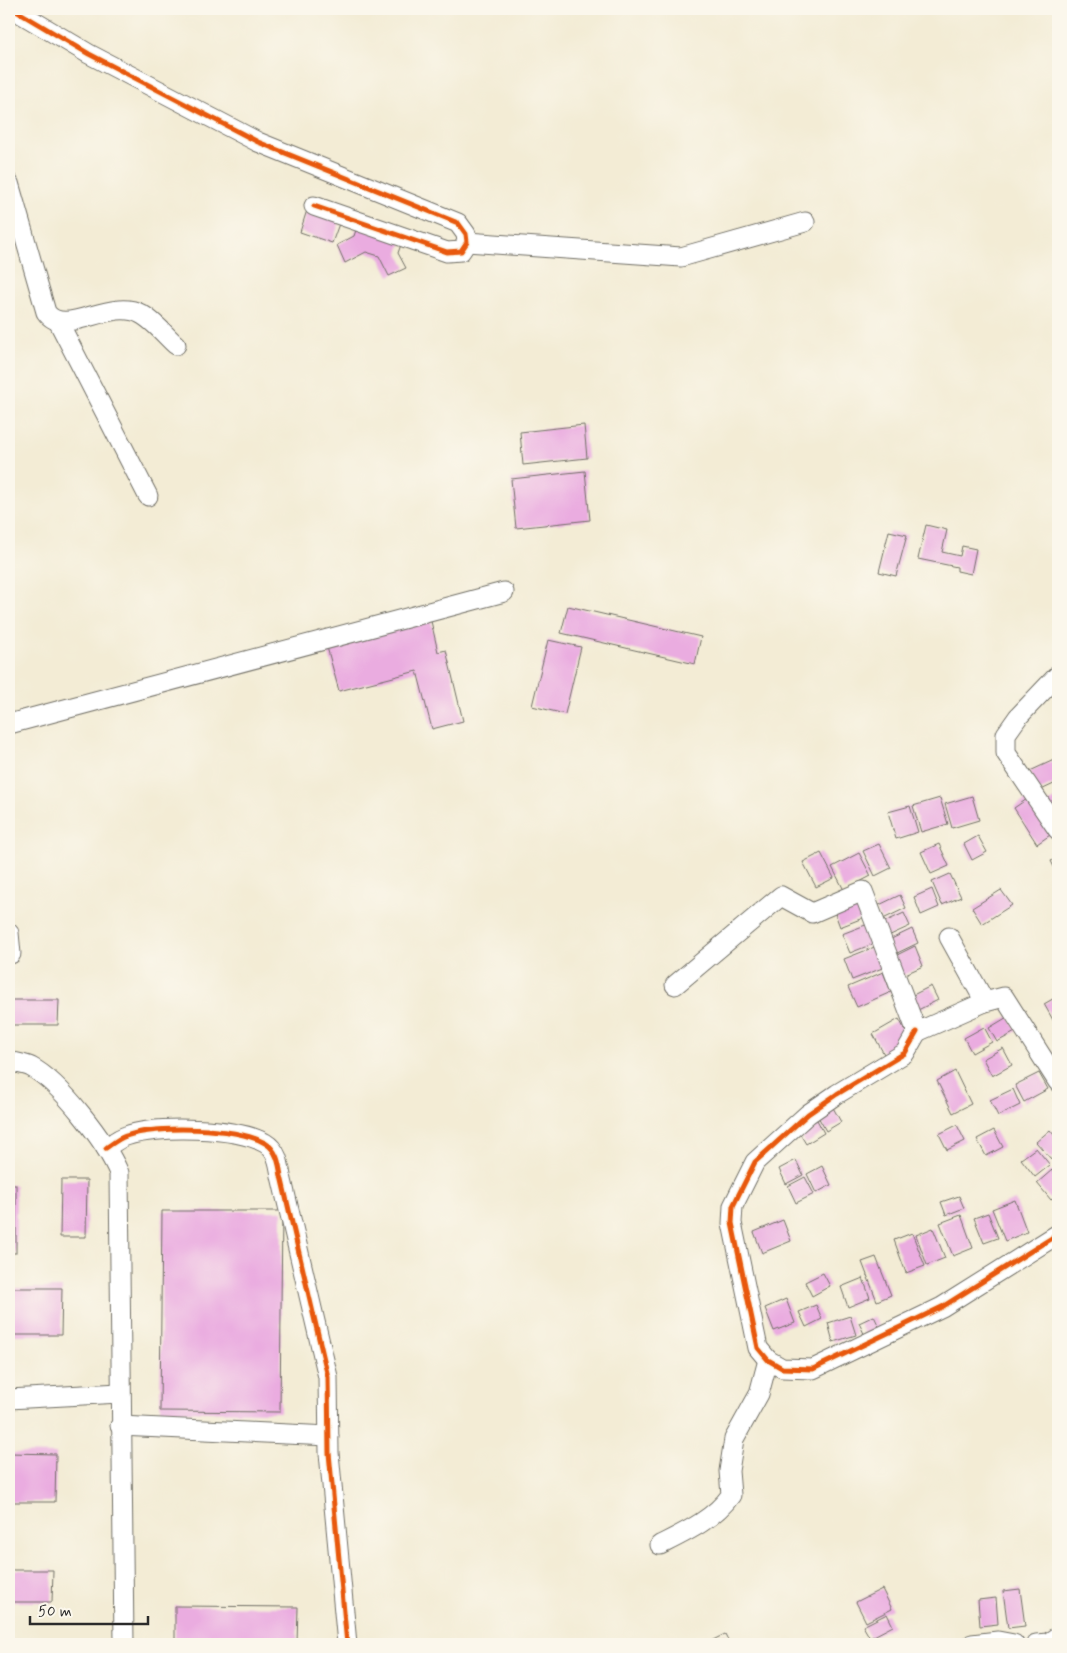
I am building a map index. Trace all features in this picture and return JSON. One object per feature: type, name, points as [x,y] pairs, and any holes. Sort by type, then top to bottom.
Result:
[{"type":"street","points":[[13,9],[89,54],[258,142],[458,223],[466,234],[467,242],[461,251],[447,252],[314,206]]},
{"type":"street","points":[[9,183],[46,312],[51,320],[59,323],[74,321],[103,311],[129,310],[141,314],[176,345]]},
{"type":"street","points":[[467,242],[681,257],[805,222]]},
{"type":"street","points":[[59,323],[148,496]]},
{"type":"street","points":[[9,724],[504,592]]},
{"type":"street","points":[[1058,675],[1018,717],[1006,734],[1006,753],[1058,830]]},
{"type":"street","points":[[675,984],[781,896],[812,913],[863,890],[917,1032]]},
{"type":"street","points":[[9,933],[11,954]]},
{"type":"street","points":[[949,937],[985,1002]]},
{"type":"street","points":[[1058,1082],[1004,998],[985,1002],[917,1032],[905,1053],[808,1114],[755,1162],[733,1206],[732,1223],[758,1348],[768,1360],[782,1368],[813,1369],[942,1307],[1058,1234]]},
{"type":"street","points":[[9,1061],[30,1066],[51,1080],[106,1148],[119,1173],[120,1426],[124,1644]]},
{"type":"street","points":[[106,1148],[125,1136],[163,1130],[232,1131],[266,1143],[278,1158],[280,1176],[328,1376],[329,1436],[347,1644]]},
{"type":"street","points":[[660,1545],[691,1530],[722,1507],[731,1495],[729,1471],[734,1438],[759,1394],[768,1360]]},
{"type":"street","points":[[9,1399],[120,1392]]},
{"type":"street","points":[[120,1426],[329,1436]]},
{"type":"street","points":[[1036,1644],[1048,1643],[1058,1636]]},
{"type":"street","points":[[972,1644],[998,1640],[1014,1644]]},
{"type":"building","points":[[307,210],[340,221],[332,243],[300,232]]},
{"type":"building","points":[[358,224],[403,239],[398,253],[406,268],[389,276],[379,256],[366,252],[345,263],[337,245],[354,236]]},
{"type":"building","points":[[584,425],[587,458],[523,465],[520,432]]},
{"type":"building","points":[[585,471],[590,520],[516,528],[511,479]]},
{"type":"building","points":[[926,525],[947,530],[942,552],[960,556],[962,546],[976,549],[971,574],[957,571],[957,567],[918,559]]},
{"type":"building","points":[[889,531],[907,535],[896,576],[879,572]]},
{"type":"building","points":[[568,606],[701,637],[695,664],[561,633]]},
{"type":"building","points":[[431,621],[438,652],[446,650],[463,721],[432,729],[417,671],[339,691],[327,647]]},
{"type":"building","points":[[548,640],[581,647],[565,714],[532,706]]},
{"type":"building","points":[[1056,759],[1058,764],[1058,782],[1039,791],[1030,771]]},
{"type":"building","points":[[972,796],[979,820],[952,828],[945,804]]},
{"type":"building","points":[[1030,797],[1053,833],[1037,844],[1014,808]]},
{"type":"building","points":[[940,798],[948,824],[921,832],[913,806]]},
{"type":"building","points":[[1058,798],[1058,825],[1046,804]]},
{"type":"building","points":[[910,806],[918,832],[896,839],[888,812]]},
{"type":"building","points":[[978,836],[987,852],[972,860],[964,844]]},
{"type":"building","points":[[879,844],[891,868],[875,876],[863,851]]},
{"type":"building","points":[[939,844],[949,866],[931,874],[921,852]]},
{"type":"building","points":[[821,853],[834,878],[816,887],[803,862]]},
{"type":"building","points":[[859,853],[871,876],[844,890],[832,867]]},
{"type":"building","points":[[1058,857],[1058,870],[1056,871],[1051,861]]},
{"type":"building","points":[[950,874],[961,897],[942,905],[932,882]]},
{"type":"building","points":[[932,889],[939,907],[921,915],[914,897]]},
{"type":"building","points":[[1001,890],[1012,905],[982,924],[972,908]]},
{"type":"building","points":[[900,895],[906,908],[881,920],[875,907]]},
{"type":"building","points":[[860,897],[868,916],[840,927],[833,908]]},
{"type":"building","points":[[904,913],[910,926],[886,937],[880,924]]},
{"type":"building","points":[[868,924],[875,943],[850,953],[842,934]]},
{"type":"building","points":[[912,929],[918,943],[893,955],[887,941]]},
{"type":"building","points":[[877,946],[885,967],[852,980],[844,959]]},
{"type":"building","points":[[915,946],[923,966],[901,976],[893,957]]},
{"type":"building","points":[[883,972],[891,992],[857,1007],[848,987]]},
{"type":"building","points":[[931,986],[938,1000],[916,1011],[909,997]]},
{"type":"building","points":[[1058,996],[1058,1027],[1057,1027],[1044,1004]]},
{"type":"building","points":[[9,1000],[59,1000],[58,1025],[9,1025]]},
{"type":"building","points":[[1009,1016],[1017,1031],[997,1042],[989,1028]]},
{"type":"building","points":[[899,1019],[911,1041],[885,1056],[873,1034]]},
{"type":"building","points":[[984,1027],[992,1042],[972,1053],[964,1038]]},
{"type":"building","points":[[1003,1048],[1012,1065],[992,1076],[983,1059]]},
{"type":"building","points":[[955,1071],[971,1104],[953,1113],[937,1081]]},
{"type":"building","points":[[1039,1073],[1048,1089],[1024,1102],[1015,1085]]},
{"type":"building","points":[[1013,1089],[1020,1105],[998,1116],[990,1100]]},
{"type":"building","points":[[831,1104],[841,1122],[826,1131],[816,1113]]},
{"type":"building","points":[[816,1118],[824,1133],[806,1144],[797,1129]]},
{"type":"building","points":[[957,1125],[965,1141],[947,1150],[939,1134]]},
{"type":"building","points":[[994,1130],[1003,1147],[986,1156],[977,1139]]},
{"type":"building","points":[[1050,1130],[1058,1140],[1058,1154],[1051,1159],[1036,1142]]},
{"type":"building","points":[[1036,1148],[1050,1165],[1035,1177],[1021,1159]]},
{"type":"building","points":[[796,1160],[803,1175],[786,1184],[779,1169]]},
{"type":"building","points":[[822,1166],[831,1185],[816,1193],[807,1174]]},
{"type":"building","points":[[1052,1170],[1058,1177],[1058,1194],[1051,1200],[1037,1183]]},
{"type":"building","points":[[805,1177],[814,1194],[796,1203],[788,1186]]},
{"type":"building","points":[[61,1180],[87,1180],[86,1237],[60,1237]]},
{"type":"building","points":[[9,1185],[16,1185],[16,1253],[9,1253]]},
{"type":"building","points":[[959,1196],[964,1208],[946,1215],[941,1202]]},
{"type":"building","points":[[1015,1200],[1027,1232],[1005,1241],[992,1209]]},
{"type":"building","points":[[162,1211],[282,1211],[280,1412],[160,1411]]},
{"type":"building","points":[[988,1213],[998,1238],[984,1243],[974,1218]]},
{"type":"building","points":[[961,1215],[973,1248],[953,1256],[940,1223]]},
{"type":"building","points":[[783,1220],[791,1241],[762,1253],[754,1232]]},
{"type":"building","points":[[933,1228],[945,1258],[927,1265],[916,1235]]},
{"type":"building","points":[[912,1233],[925,1266],[906,1273],[894,1240]]},
{"type":"building","points":[[876,1257],[891,1295],[877,1301],[862,1262]]},
{"type":"building","points":[[823,1273],[830,1286],[812,1296],[805,1282]]},
{"type":"building","points":[[863,1278],[870,1298],[848,1307],[841,1287]]},
{"type":"building","points":[[9,1288],[62,1288],[61,1335],[9,1335]]},
{"type":"building","points":[[786,1299],[795,1323],[774,1331],[765,1308]]},
{"type":"building","points":[[816,1305],[822,1319],[806,1327],[799,1312]]},
{"type":"building","points":[[850,1316],[856,1335],[833,1342],[828,1323]]},
{"type":"building","points":[[874,1316],[881,1331],[866,1338],[859,1323]]},
{"type":"building","points":[[9,1453],[56,1454],[55,1502],[9,1502]]},
{"type":"building","points":[[9,1570],[53,1570],[52,1602],[9,1602]]},
{"type":"building","points":[[882,1589],[892,1609],[866,1622],[856,1602]]},
{"type":"building","points":[[1020,1589],[1025,1626],[1008,1628],[1003,1591]]},
{"type":"building","points":[[996,1598],[998,1624],[980,1626],[978,1600]]},
{"type":"building","points":[[175,1606],[298,1607],[297,1644],[175,1644]]},
{"type":"building","points":[[887,1614],[893,1626],[870,1638],[863,1626]]},
{"type":"building","points":[[725,1634],[730,1644],[705,1644]]},
{"type":"building","points":[[9,1641],[50,1641],[50,1644],[9,1644]]},
{"type":"cycle path","points":[[13,9],[89,54],[258,142],[458,223],[466,234],[467,242],[461,251],[447,252],[314,206]]},
{"type":"cycle path","points":[[917,1032],[905,1053],[808,1114],[755,1162],[733,1206],[732,1223],[758,1348],[768,1360],[782,1368],[813,1369],[942,1307],[1058,1234]]},
{"type":"cycle path","points":[[106,1148],[123,1137],[139,1132],[196,1129],[252,1138],[269,1146],[277,1157],[328,1377],[329,1453],[347,1644]]}]
